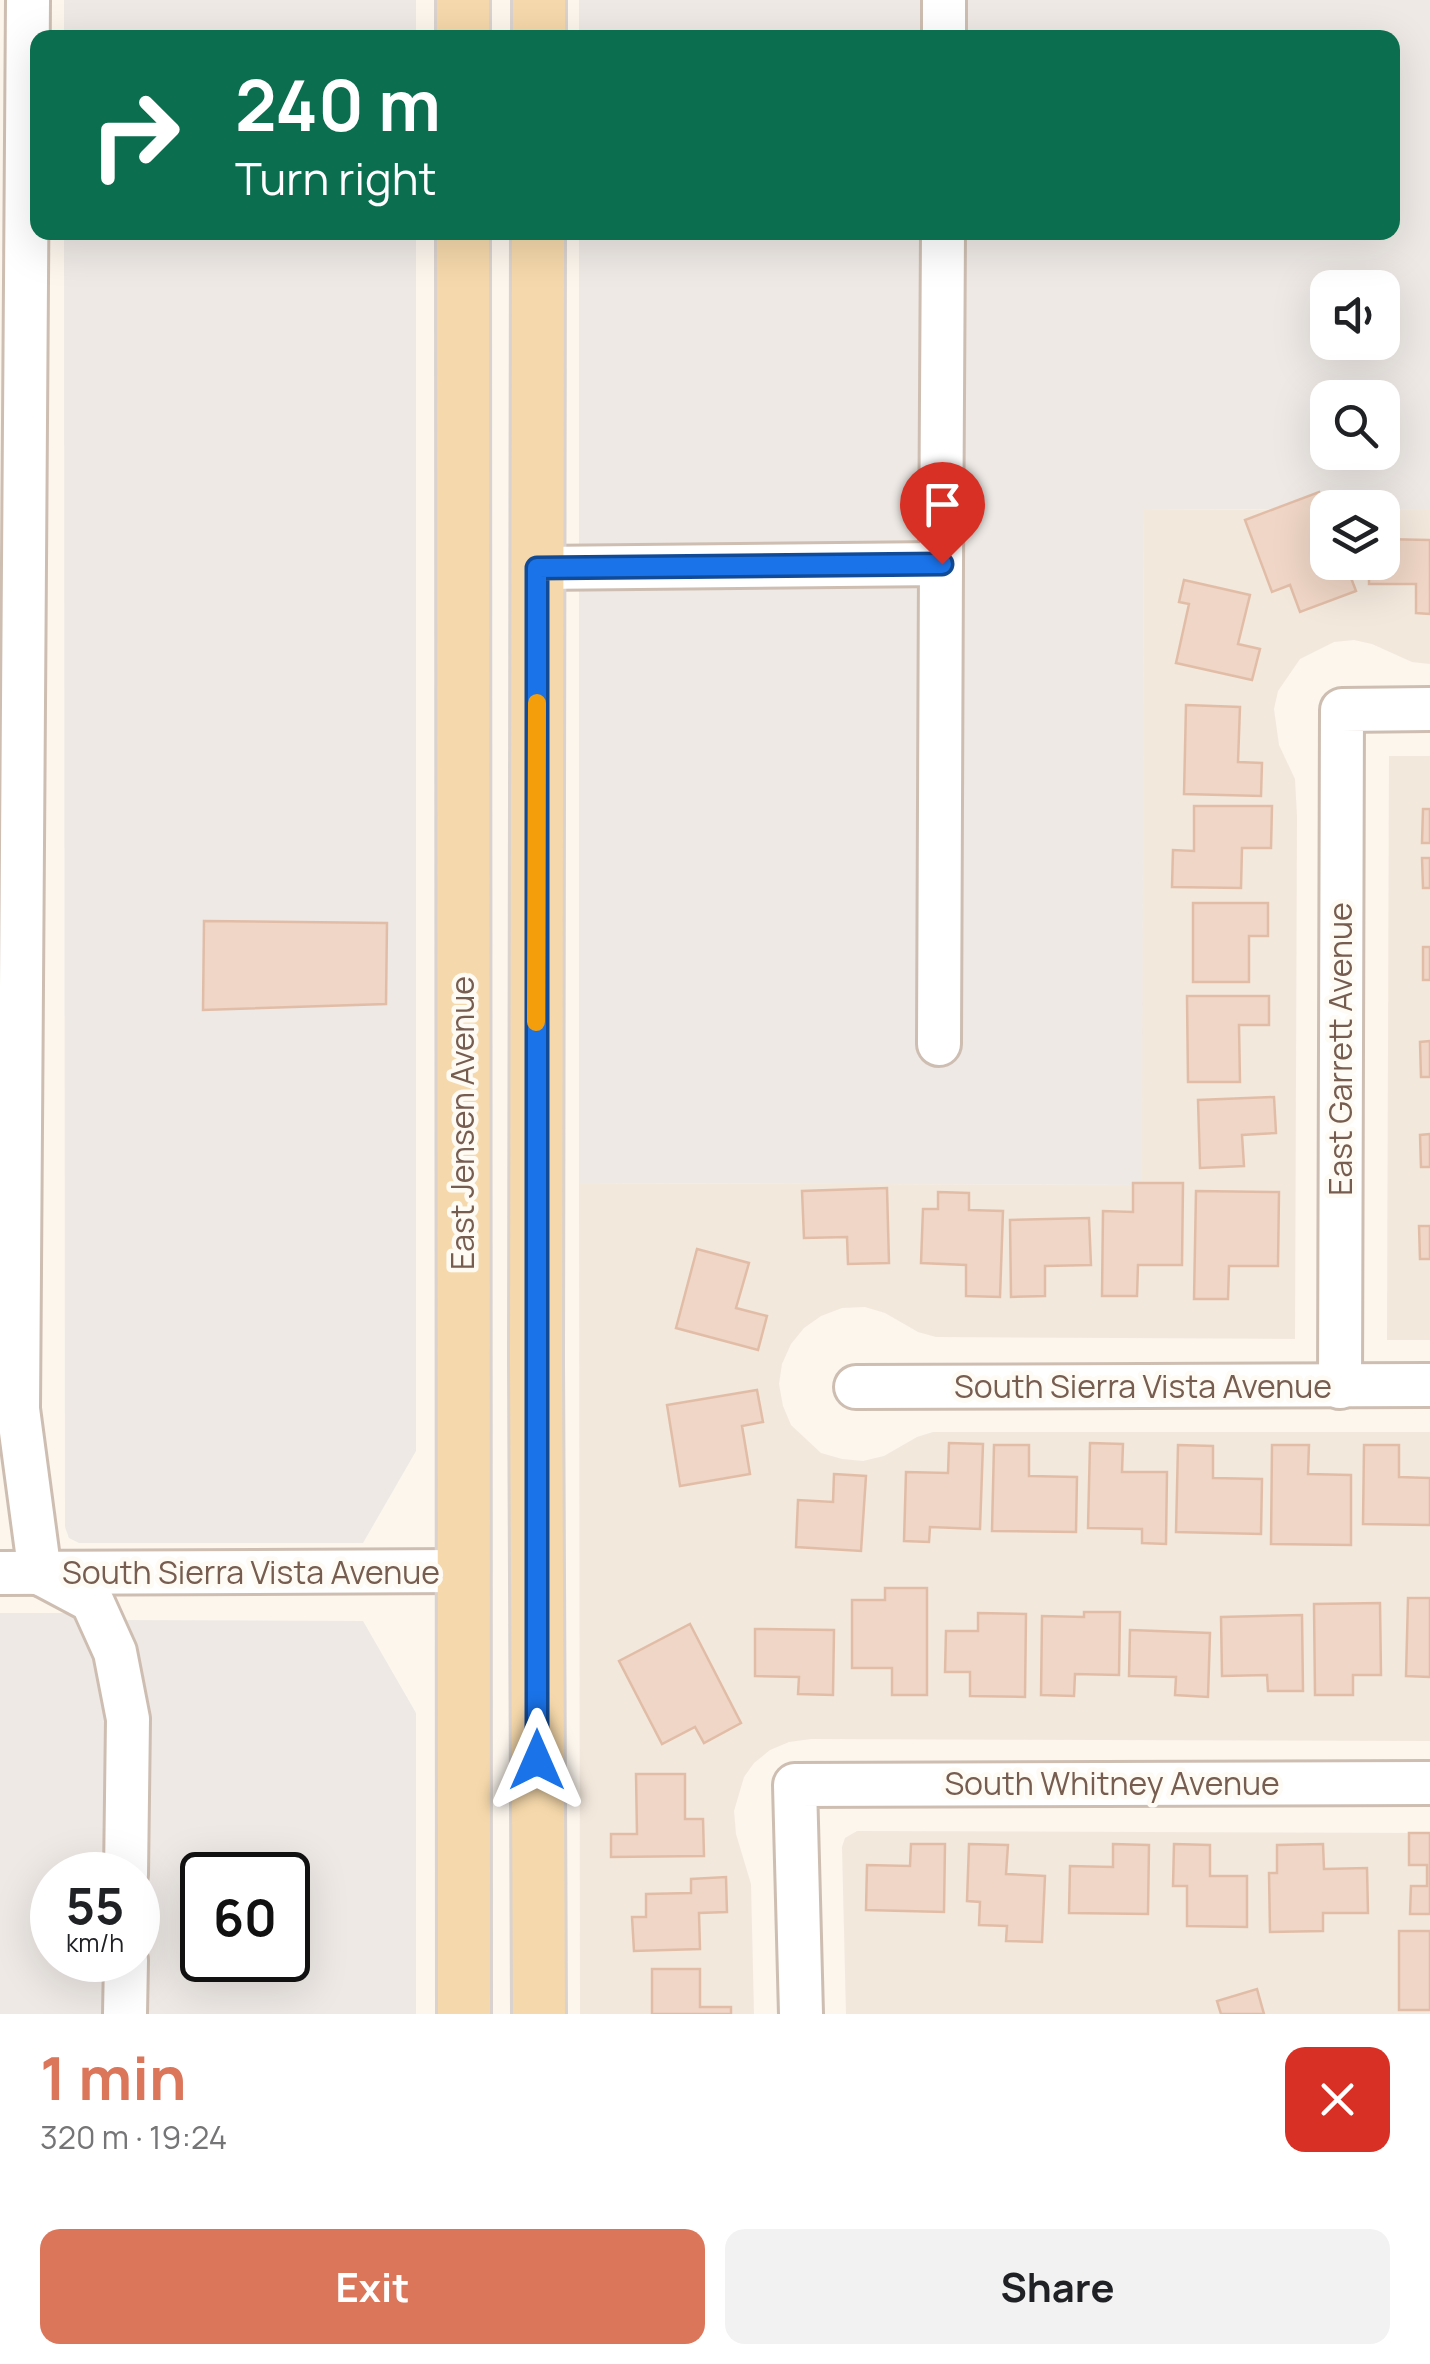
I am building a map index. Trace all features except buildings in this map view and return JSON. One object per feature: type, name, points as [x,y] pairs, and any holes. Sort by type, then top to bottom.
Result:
[{"type":"main road","points":[[463,0],[463,30]]},
{"type":"main road","points":[[539,0],[539,30]]},
{"type":"main road","name":"East Jensen Avenue","points":[[463,240],[464,2014]]},
{"type":"main road","points":[[538,240],[539,2014]]},
{"type":"street","points":[[28,0],[13,290],[9,1409],[20,1574],[92,1601],[115,1652],[128,1718],[126,1852]]},
{"type":"street","points":[[944,0],[944,30]]},
{"type":"street","points":[[939,1044],[943,240]]},
{"type":"street","points":[[537,568],[942,564]]},
{"type":"street","name":"East Garrett Avenue","points":[[1340,1387],[1342,710],[1430,709]]},
{"type":"street","name":"South Sierra Vista Avenue","points":[[856,1387],[1430,1385]]},
{"type":"street","name":"South Sierra Vista Avenue","points":[[20,1574],[463,1572]]},
{"type":"street","name":"South Whitney Avenue","points":[[801,2014],[794,1785],[1430,1782]]},
{"type":"street","points":[[126,1982],[126,2014]]},
{"type":"shaded area","points":[[64,0],[416,0],[416,30],[64,30]]},
{"type":"shaded area","points":[[579,0],[1430,0],[1430,510],[1400,510],[1400,490],[1310,490],[1310,510],[1144,509],[1142,1185],[579,1183],[579,240],[1400,240],[1400,30],[579,30]]},
{"type":"shaded area","points":[[64,240],[416,240],[416,1451],[363,1543],[79,1543],[69,1538],[65,1527]]},
{"type":"shaded area","points":[[1144,509],[1310,510],[1310,580],[1400,580],[1400,510],[1430,510],[1430,664],[1412,662],[1372,644],[1354,640],[1334,642],[1300,659],[1278,691],[1274,709],[1279,745],[1295,779],[1297,816],[1295,1339],[936,1337],[918,1332],[885,1313],[865,1307],[842,1308],[804,1328],[782,1364],[779,1384],[791,1425],[821,1453],[863,1461],[884,1456],[933,1432],[1430,1432],[1430,1741],[789,1742],[754,1763],[744,1777],[734,1811],[736,1834],[751,1884],[754,2014],[580,2014],[579,1183],[1141,1185]]},
{"type":"shaded area","points":[[1389,756],[1430,756],[1430,1340],[1387,1340]]},
{"type":"shaded area","points":[[0,1613],[94,1613],[95,1620],[363,1621],[416,1713],[416,2014],[0,2014]]},
{"type":"shaded area","points":[[857,1831],[1430,1833],[1430,2014],[846,2014],[842,1847],[845,1838]]},
{"type":"slow traffic","points":[[536,1022],[537,703]]},
{"type":"route","points":[[537,1760],[537,568],[942,564]]}]
